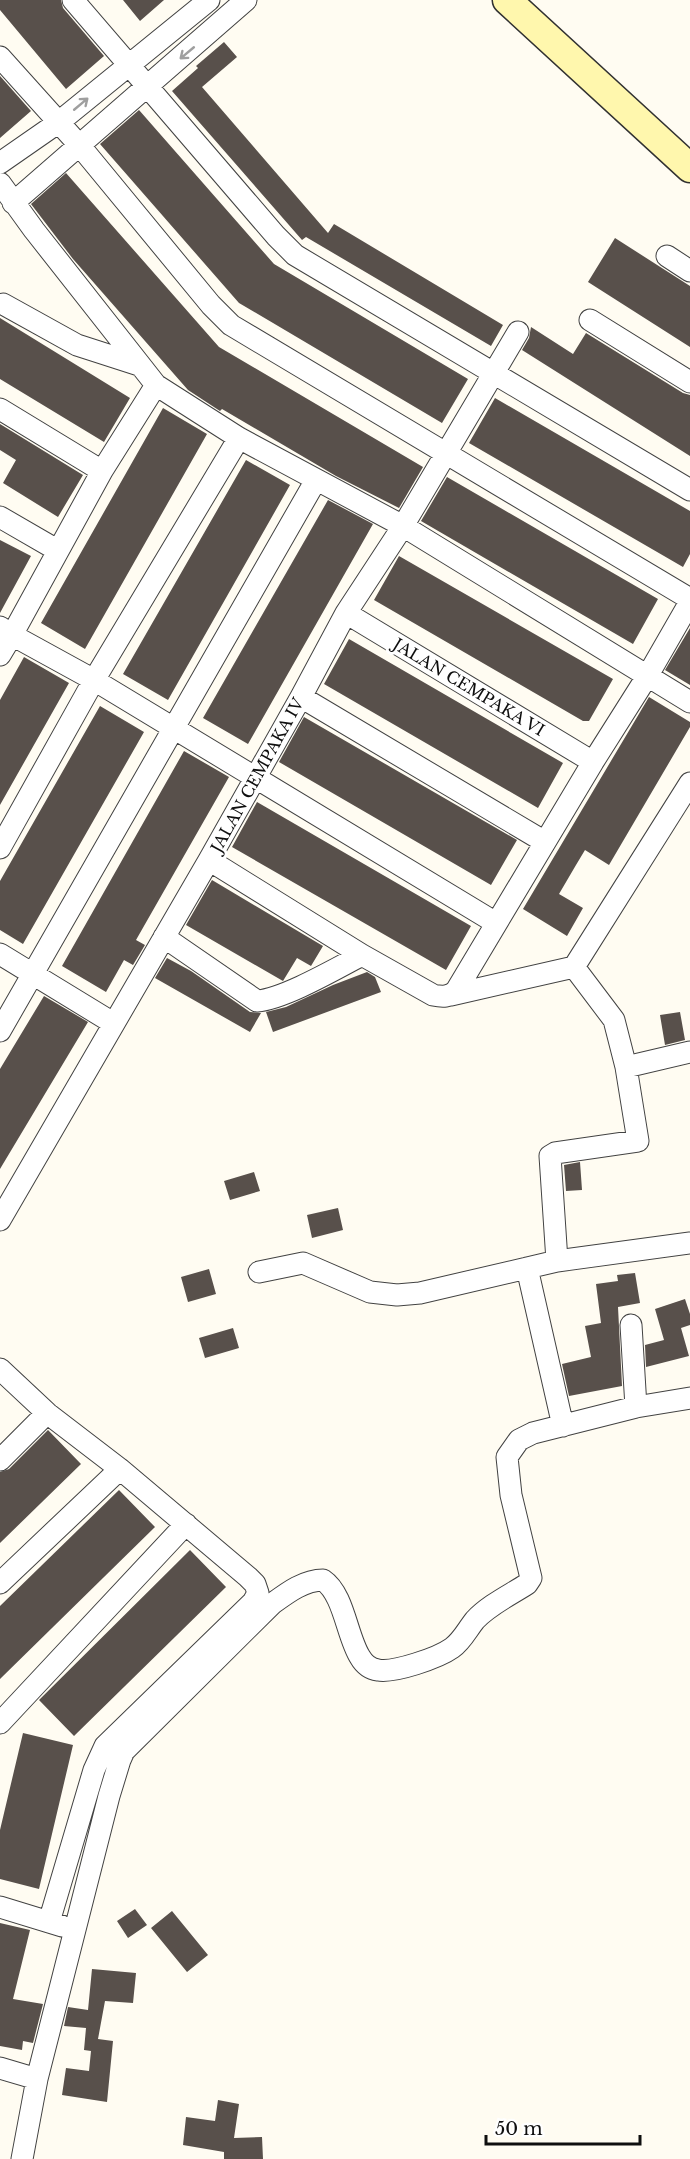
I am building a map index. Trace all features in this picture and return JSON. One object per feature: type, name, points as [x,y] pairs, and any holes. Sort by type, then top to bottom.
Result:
[{"type":"street","points":[[73,0],[276,236],[295,255],[690,490]]},
{"type":"street","points":[[14,203],[246,0]]},
{"type":"street","points":[[507,0],[688,164]]},
{"type":"street","points":[[0,163],[59,122],[198,3],[213,30]]},
{"type":"street","points":[[0,57],[80,146],[211,305],[231,325],[690,601],[648,675],[593,762],[456,991],[451,995]]},
{"type":"street","points":[[0,183],[156,385],[239,438],[403,526],[690,702]]},
{"type":"street","points":[[666,256],[690,270]]},
{"type":"street","points":[[3,304],[77,345],[139,365]]},
{"type":"street","points":[[590,320],[690,382]]},
{"type":"street","name":"JALAN CEMPAKA IV","points":[[0,1220],[209,860],[346,613],[403,526],[518,332]]},
{"type":"street","points":[[0,655],[6,631],[156,385]]},
{"type":"street","points":[[0,409],[102,471]]},
{"type":"street","points":[[0,848],[94,680],[239,438]]},
{"type":"street","points":[[0,1031],[316,480]]},
{"type":"street","points":[[0,517],[57,550]]},
{"type":"street","name":"JALAN CEMPAKA VI","points":[[346,613],[593,762]]},
{"type":"street","points":[[6,631],[94,680],[496,923]]},
{"type":"street","points":[[301,697],[545,842]]},
{"type":"street","points":[[209,860],[362,955],[433,995],[446,997],[574,967],[690,783]]},
{"type":"street","points":[[164,937],[257,1001],[268,999],[317,979],[362,955]]},
{"type":"street","points":[[0,954],[113,1023]]},
{"type":"street","points":[[557,1261],[550,1156],[638,1141],[626,1067],[614,1020],[574,967]]},
{"type":"street","points":[[626,1067],[690,1052]]},
{"type":"street","points":[[259,1272],[303,1263],[370,1292],[397,1295],[420,1293],[557,1261],[690,1243]]},
{"type":"street","points":[[527,1268],[563,1426]]},
{"type":"street","points":[[631,1325],[636,1407]]},
{"type":"street","points":[[0,1369],[47,1413],[186,1524],[255,1584],[258,1593],[253,1602],[105,1746],[94,1770],[49,1922]]},
{"type":"street","points":[[22,2159],[37,2079],[109,1796],[124,1751],[272,1604],[313,1580],[323,1580],[330,1587],[343,1613],[359,1657],[367,1666],[388,1671],[430,1659],[451,1649],[488,1608],[529,1581],[530,1570],[511,1495],[507,1457],[519,1440],[533,1433],[636,1407],[690,1398]]},
{"type":"street","points":[[0,1460],[47,1413]]},
{"type":"street","points":[[0,1583],[120,1469]]},
{"type":"street","points":[[0,1739],[3,1720],[186,1524]]},
{"type":"street","points":[[0,1906],[75,1930]]},
{"type":"street","points":[[0,2068],[37,2079]]},
{"type":"building","points":[[0,0],[61,0],[63,8],[104,56],[66,89],[0,10]]},
{"type":"building","points":[[123,0],[164,0],[140,21]]},
{"type":"building","points":[[224,42],[237,57],[202,87],[328,233],[334,224],[503,325],[491,346],[306,237],[302,240],[172,91]]},
{"type":"building","points":[[0,76],[31,111],[0,138]]},
{"type":"building","points":[[139,110],[274,264],[468,379],[442,423],[239,303],[100,144]]},
{"type":"building","points":[[66,173],[219,347],[423,467],[399,508],[336,476],[222,409],[220,411],[188,390],[73,259],[31,204]]},
{"type":"building","points":[[615,238],[690,286],[690,347],[588,282]]},
{"type":"building","points":[[0,318],[130,398],[104,442],[0,379]]},
{"type":"building","points":[[531,327],[573,354],[586,333],[683,393],[690,395],[690,456],[522,350],[529,338]]},
{"type":"building","points":[[495,398],[690,511],[690,554],[683,567],[469,443]]},
{"type":"building","points":[[163,408],[207,434],[85,649],[41,623]]},
{"type":"building","points":[[0,424],[83,475],[58,517],[3,483],[16,460],[0,450]]},
{"type":"building","points":[[246,460],[290,485],[168,700],[123,674]]},
{"type":"building","points":[[447,477],[658,599],[633,644],[421,521]]},
{"type":"building","points":[[328,500],[373,524],[248,744],[203,718]]},
{"type":"building","points":[[0,540],[31,556],[0,613]]},
{"type":"building","points":[[399,556],[613,679],[589,721],[583,721],[374,600]]},
{"type":"building","points":[[690,628],[690,685],[665,670]]},
{"type":"building","points":[[349,639],[563,763],[538,808],[324,684]]},
{"type":"building","points":[[24,657],[69,683],[0,805],[0,700]]},
{"type":"building","points":[[649,697],[690,722],[690,727],[609,865],[585,850],[576,865],[559,894],[583,908],[567,936],[523,909]]},
{"type":"building","points":[[100,706],[144,732],[23,944],[0,930],[0,881]]},
{"type":"building","points":[[304,717],[517,840],[491,885],[279,762]]},
{"type":"building","points":[[184,751],[229,777],[136,940],[145,945],[133,965],[124,960],[106,992],[62,966]]},
{"type":"building","points":[[257,802],[471,926],[446,970],[232,847]]},
{"type":"building","points":[[212,880],[323,946],[311,966],[297,958],[283,981],[186,925]]},
{"type":"building","points":[[167,958],[191,971],[250,1012],[261,1013],[250,1032],[155,978]]},
{"type":"building","points":[[367,972],[375,977],[381,992],[273,1032],[266,1012],[286,1007]]},
{"type":"building","points":[[44,996],[88,1022],[0,1169],[0,1069]]},
{"type":"building","points":[[680,1012],[685,1040],[665,1045],[660,1015]]},
{"type":"building","points":[[580,1162],[582,1190],[566,1191],[564,1165]]},
{"type":"building","points":[[254,1172],[260,1191],[230,1200],[224,1181]]},
{"type":"building","points":[[338,1208],[343,1230],[312,1238],[307,1215]]},
{"type":"building","points":[[209,1269],[216,1294],[188,1302],[181,1277]]},
{"type":"building","points":[[635,1273],[640,1303],[618,1307],[622,1386],[569,1396],[562,1364],[591,1357],[585,1326],[601,1323],[596,1284],[618,1281],[617,1275]]},
{"type":"building","points":[[685,1299],[690,1314],[690,1325],[681,1328],[689,1356],[646,1367],[645,1345],[664,1340],[655,1309]]},
{"type":"building","points":[[233,1328],[239,1348],[205,1358],[199,1338]]},
{"type":"building","points":[[48,1430],[81,1464],[0,1543],[0,1472],[9,1469]]},
{"type":"building","points":[[119,1490],[155,1527],[0,1679],[0,1606]]},
{"type":"building","points":[[190,1550],[226,1587],[74,1736],[39,1700]]},
{"type":"building","points":[[23,1733],[73,1745],[39,1889],[0,1879],[0,1830]]},
{"type":"building","points":[[135,1909],[147,1925],[128,1938],[117,1921]]},
{"type":"building","points":[[172,1911],[208,1955],[187,1972],[151,1928]]},
{"type":"building","points":[[0,1923],[30,1930],[13,1999],[43,2004],[33,2043],[23,2041],[22,2050],[0,2046]]},
{"type":"building","points":[[92,1969],[136,1973],[133,2003],[105,2001],[98,2039],[113,2041],[107,2102],[62,2095],[66,2068],[89,2071],[91,2051],[84,2050],[86,2028],[64,2026],[68,2007],[88,2010]]},
{"type":"building","points":[[218,2100],[239,2104],[234,2138],[262,2137],[263,2159],[224,2159],[224,2152],[183,2145],[186,2117],[215,2121]]}]
